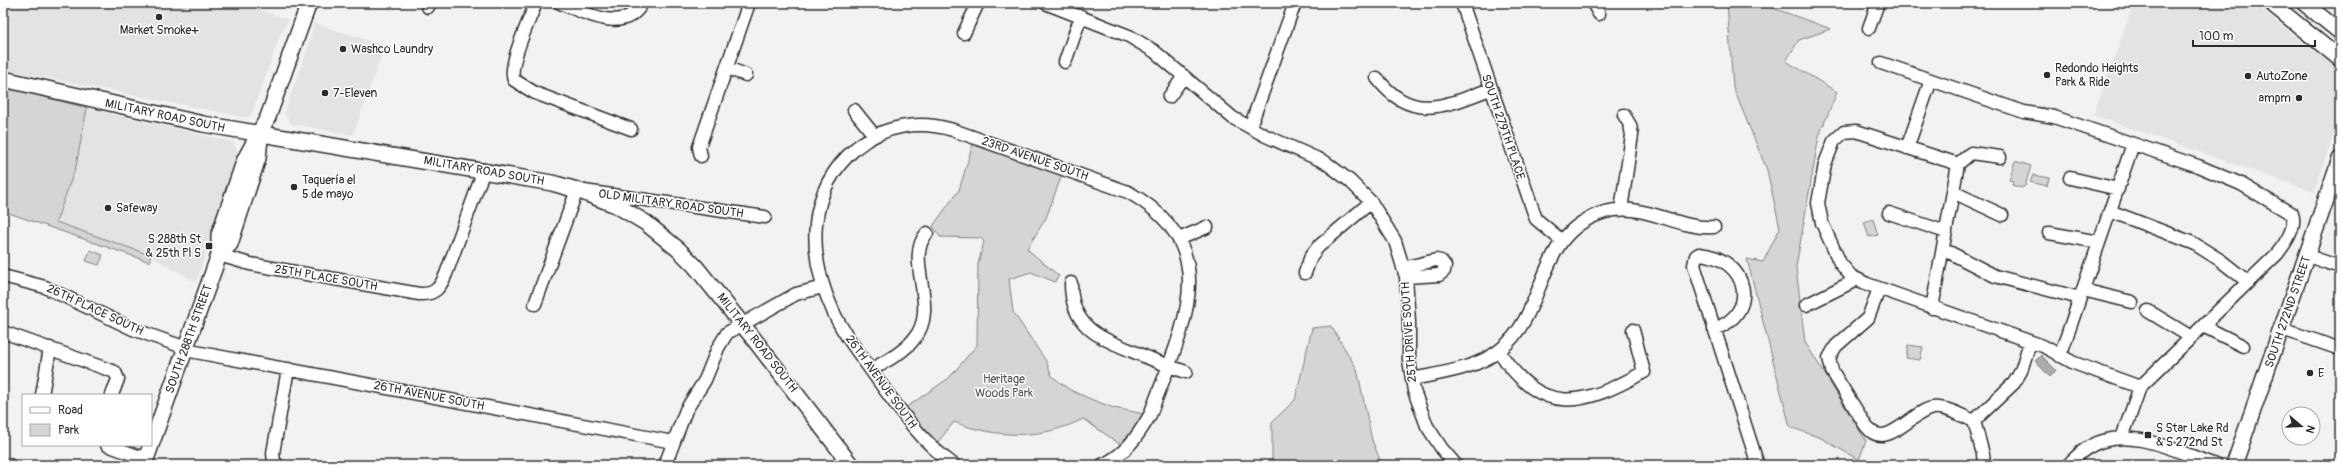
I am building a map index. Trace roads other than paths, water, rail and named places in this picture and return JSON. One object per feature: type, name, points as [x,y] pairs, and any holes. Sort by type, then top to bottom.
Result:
[{"type":"main road","name":"SOUTH 288TH STREET","points":[[152,442],[219,255],[219,235],[245,159],[260,135],[309,3]]},
{"type":"main road","points":[[2271,3],[2340,59]]},
{"type":"main road","points":[[2304,3],[2340,32]]},
{"type":"main road","name":"MILITARY ROAD SOUTH","points":[[3,79],[95,101],[260,135],[282,136],[484,170],[577,190],[616,205],[646,222],[695,266],[851,465]]},
{"type":"main road","name":"SOUTH 272ND STREET","points":[[2234,465],[2308,256],[2340,159]]},
{"type":"street","points":[[536,3],[515,61],[512,77],[517,84],[535,93],[631,129]]},
{"type":"street","points":[[560,3],[607,19],[627,19],[635,13],[642,3]]},
{"type":"street","points":[[701,156],[699,147],[749,3]]},
{"type":"street","points":[[964,33],[978,3]]},
{"type":"street","name":"25TH DRIVE SOUTH","points":[[1045,3],[1130,36],[1154,51],[1232,118],[1325,162],[1350,181],[1371,202],[1395,240],[1404,272],[1412,379],[1427,426],[1452,463]]},
{"type":"street","points":[[1250,127],[1295,3]]},
{"type":"street","name":"SOUTH 279TH PLACE","points":[[1462,3],[1490,89],[1536,219],[1561,240]]},
{"type":"street","points":[[1593,3],[1598,14]]},
{"type":"street","points":[[1869,28],[1878,3]]},
{"type":"street","points":[[1065,62],[1081,16]]},
{"type":"street","points":[[1881,63],[2024,112],[2054,117],[2219,174],[2241,184],[2292,214],[2293,225],[2284,244],[2248,282],[2140,387],[2122,438]]},
{"type":"street","points":[[726,68],[746,75]]},
{"type":"street","points":[[1169,97],[1184,76]]},
{"type":"street","points":[[1377,78],[1394,97],[1424,107],[1454,103],[1490,89]]},
{"type":"street","points":[[1907,148],[1931,80]]},
{"type":"street","points":[[854,110],[874,135]]},
{"type":"street","points":[[1621,210],[1632,135],[1630,125],[1624,115]]},
{"type":"street","name":"23RD AVENUE SOUTH","points":[[874,135],[913,125],[931,124],[953,130],[1128,192],[1151,206],[1168,223],[1179,239],[1185,254],[1190,286],[1184,322],[1150,415],[1127,449],[1109,464]]},
{"type":"street","points":[[1958,164],[1849,131],[1844,132],[1834,141],[1825,164],[1819,189],[1819,212],[1840,263],[1847,272],[1856,280],[2030,342],[2074,363],[2140,387]]},
{"type":"street","name":"26TH AVENUE SOUTH","points":[[874,135],[847,156],[833,172],[825,188],[815,230],[816,250],[823,287],[834,313],[846,334],[871,370],[918,432],[954,465]]},
{"type":"street","points":[[2060,356],[2133,144]]},
{"type":"street","points":[[1932,308],[1958,164],[1971,153],[2000,157]]},
{"type":"street","name":"25TH PLACE SOUTH","points":[[219,255],[250,264],[411,292],[426,294],[435,292],[446,274],[484,170]]},
{"type":"street","points":[[2070,178],[2118,189]]},
{"type":"street","points":[[535,304],[577,190]]},
{"type":"street","name":"OLD MILITARY ROAD SOUTH","points":[[577,190],[765,217]]},
{"type":"street","points":[[1953,192],[2002,215]]},
{"type":"street","points":[[1305,273],[1311,256],[1318,247],[1371,202]]},
{"type":"street","points":[[1412,379],[1466,367],[1499,351],[1516,333],[1526,316],[1561,240],[1574,227],[1585,221],[1603,213],[1621,210],[1656,214],[1699,227],[1714,227]]},
{"type":"street","points":[[2110,211],[2193,243],[2220,260],[2248,282]]},
{"type":"street","points":[[1889,213],[1946,232]]},
{"type":"street","points":[[1179,239],[1207,228]]},
{"type":"street","points":[[871,370],[908,346],[922,326],[925,301],[919,258],[921,242],[927,233]]},
{"type":"street","points":[[2049,233],[2099,242]]},
{"type":"street","points":[[1943,249],[1995,276],[2082,294],[2132,302]]},
{"type":"street","points":[[1714,329],[1722,327],[1733,317],[1741,303],[1743,286],[1738,274],[1729,264],[1699,254],[1696,256],[1694,265],[1714,329],[1760,464]]},
{"type":"street","points":[[2308,256],[2340,267]]},
{"type":"street","name":"26TH PLACE SOUTH","points":[[3,276],[49,288],[136,330],[185,349]]},
{"type":"street","points":[[1806,305],[1856,280]]},
{"type":"street","points":[[1071,283],[1071,298],[1074,307],[1092,332],[1167,366],[1186,372]]},
{"type":"street","points":[[665,465],[686,410],[709,372],[722,339],[727,333],[796,294],[823,287]]},
{"type":"street","points":[[1880,289],[1868,318],[1836,346],[1829,358],[1832,371],[1866,426],[1873,433],[1886,435],[1922,412],[1938,408],[1974,421]]},
{"type":"street","points":[[2148,311],[2191,337]]},
{"type":"street","points":[[2203,326],[2243,346]]},
{"type":"street","points":[[2282,329],[2340,349]]},
{"type":"street","points":[[1499,351],[1522,382],[1532,388],[1560,398],[1586,398],[1620,386],[1644,372],[1633,330]]},
{"type":"street","points":[[3,332],[110,370],[117,375],[112,394]]},
{"type":"street","points":[[1974,421],[2014,384],[2021,371],[2030,342]]},
{"type":"street","points":[[42,394],[50,348]]},
{"type":"street","name":"26TH AVENUE SOUTH","points":[[185,349],[673,442]]},
{"type":"street","points":[[276,463],[274,445],[288,369]]},
{"type":"street","points":[[1974,421],[1983,454],[1984,465]]},
{"type":"street","points":[[2068,465],[2088,447],[2114,438],[2145,442],[2215,465]]},
{"type":"street","points":[[112,446],[148,453]]},
{"type":"street","points":[[3,465],[9,465]]},
{"type":"place","name":"Market Smoke+","points":[[159,17]]},
{"type":"place","name":"Washco Laundry","points":[[343,49]]},
{"type":"place","name":"Redondo Heights Park & Ride","points":[[2047,75]]},
{"type":"place","name":"AutoZone","points":[[2248,76]]},
{"type":"place","name":"7-Eleven","points":[[325,93]]},
{"type":"place","name":"ampm","points":[[2299,98]]},
{"type":"place","name":"Taquería el 5 de mayo","points":[[294,187]]},
{"type":"place","name":"Safeway","points":[[108,208]]},
{"type":"place","name":"S 288th St & 25th Pl S","points":[[209,246]]},
{"type":"place","name":"E","points":[[2310,373]]},
{"type":"place","name":"S Star Lake Rd & S 272nd St","points":[[2148,435]]},
{"type":"park label","name":"Heritage Woods Park","points":[[1004,386]]}]
